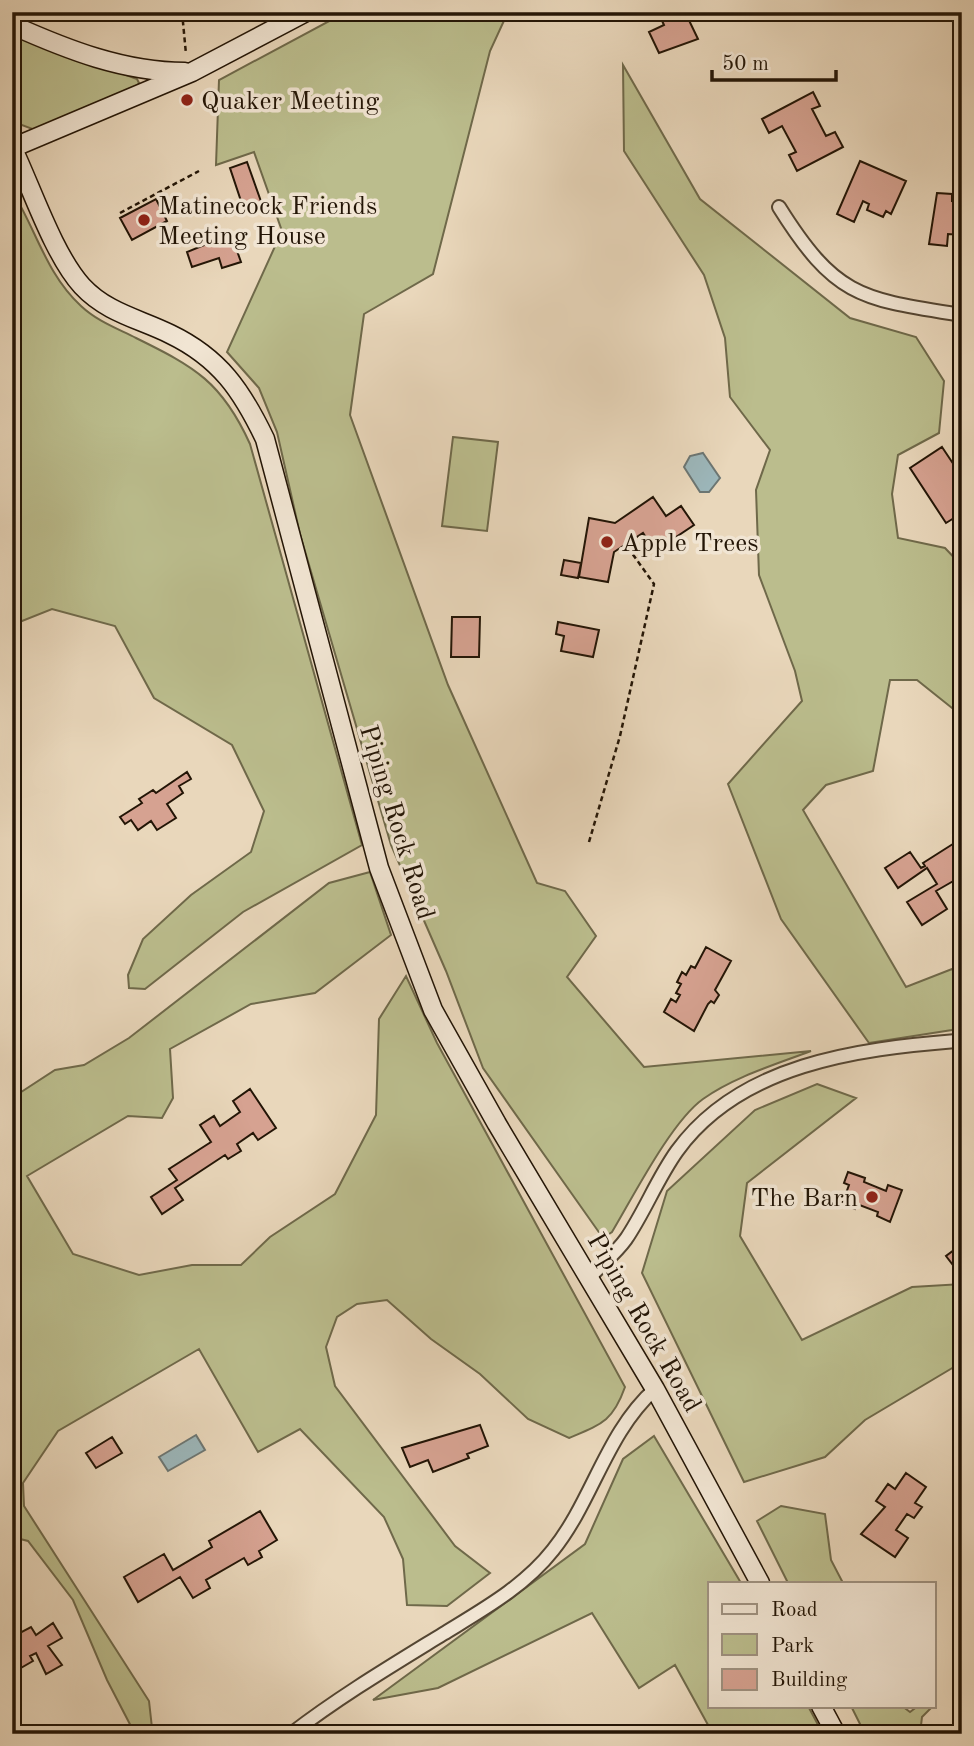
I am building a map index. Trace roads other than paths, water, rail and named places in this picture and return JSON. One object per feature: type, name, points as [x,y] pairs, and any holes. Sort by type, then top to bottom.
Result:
[{"type":"street","points":[[12,148],[192,72],[306,12]]},
{"type":"street","points":[[12,25],[93,58],[150,72],[192,72]]},
{"type":"street","name":"Piping Rock Road","points":[[12,148],[62,256],[83,288],[132,321],[170,334],[211,359],[245,397],[265,439],[379,868],[433,1010],[655,1388],[759,1582]]},
{"type":"street","points":[[779,207],[806,250],[837,280],[883,303],[962,315]]},
{"type":"street","points":[[589,1278],[625,1240],[678,1149],[710,1114],[730,1100],[768,1080],[822,1060],[904,1045],[960,1043]]},
{"type":"street","points":[[291,1734],[353,1690],[492,1604],[523,1581],[554,1550],[635,1407],[655,1388]]},
{"type":"street","points":[[822,1708],[835,1734]]},
{"type":"water","points":[[703,453],[720,478],[709,492],[700,492],[684,467],[690,456]]},
{"type":"water","points":[[196,1435],[205,1450],[168,1471],[159,1457]]},
{"type":"place","name":"Quaker Meeting","points":[[187,100]]},
{"type":"place","name":"Matinecock Friends Meeting House","points":[[144,220]]},
{"type":"place","name":"Apple Trees","points":[[607,542]]},
{"type":"place","name":"The Barn","points":[[872,1197]]}]
